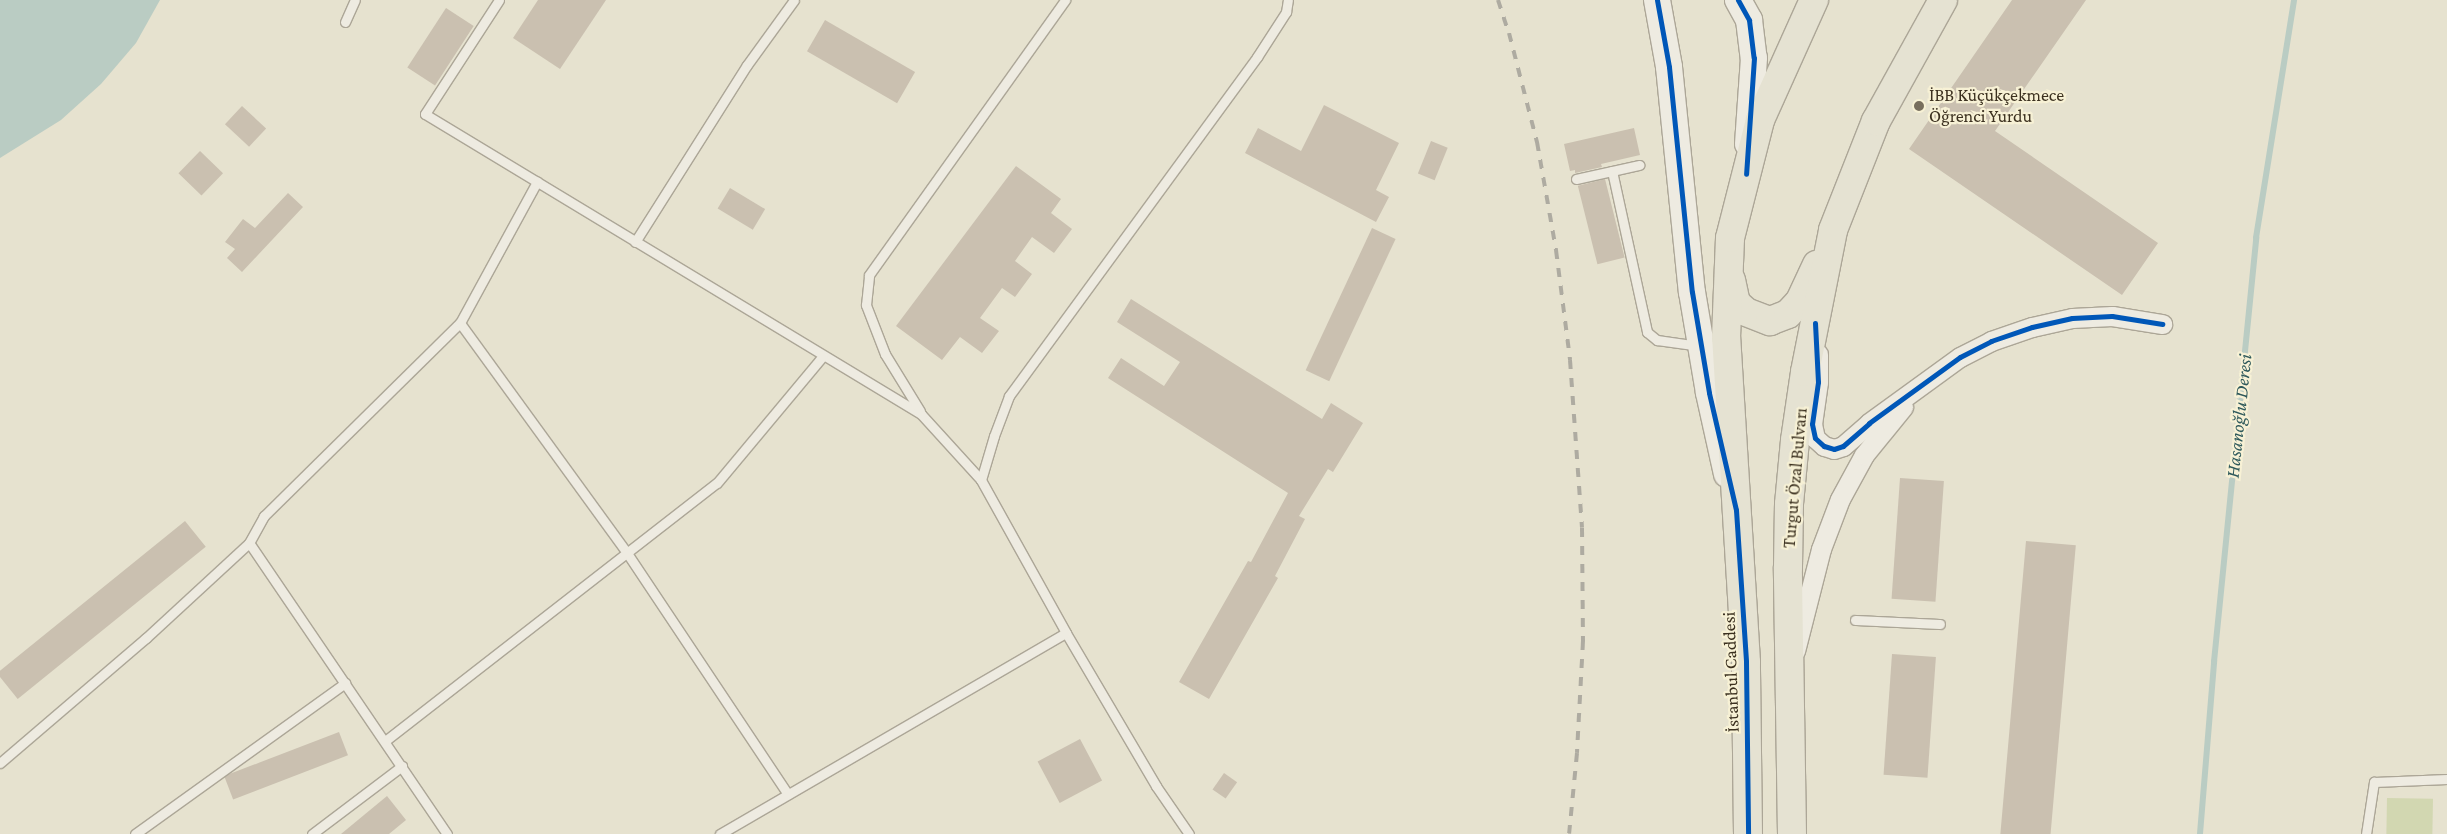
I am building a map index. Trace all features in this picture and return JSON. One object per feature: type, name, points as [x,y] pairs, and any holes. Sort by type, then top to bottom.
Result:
[{"type":"main road","points":[[1736,510],[1726,338],[1730,238],[1760,120],[1814,0]]},
{"type":"main road","name":"Turgut Özal Bulvarı","points":[[1792,834],[1789,504],[1795,440],[1815,323],[1834,230],[1876,121],[1944,0]]},
{"type":"main road","points":[[1730,238],[1731,283],[1736,303],[1746,312],[1770,321],[1788,314],[1800,301],[1834,230]]},
{"type":"main road","name":"İstanbul Caddesi","points":[[1736,510],[1746,662],[1748,834]]},
{"type":"street","points":[[1657,0],[1669,67],[1692,292],[1708,393],[1736,510]]},
{"type":"street","points":[[1738,0],[1749,20],[1754,58],[1746,174]]},
{"type":"street","points":[[1815,323],[1818,382],[1812,424],[1814,438],[1824,446],[1834,449],[1843,446],[1869,423],[1960,357],[1991,341],[2032,327],[2072,318],[2112,316],[2162,324]]},
{"type":"street","points":[[1790,666],[1806,616],[1821,549],[1840,499],[1864,455],[1923,385]]},
{"type":"lane","points":[[345,22],[355,0]]},
{"type":"lane","points":[[498,0],[425,114],[921,414]]},
{"type":"lane","points":[[635,242],[747,64],[794,0]]},
{"type":"lane","points":[[1065,0],[868,275],[866,305],[885,354],[921,414],[981,480],[1066,633],[1156,786],[1189,834]]},
{"type":"lane","points":[[981,480],[994,436],[1009,396],[1257,57],[1286,12],[1288,0]]},
{"type":"lane","points":[[1576,179],[1639,165]]},
{"type":"lane","points":[[1612,171],[1647,332],[1657,340],[1672,344],[1701,346]]},
{"type":"lane","points":[[0,762],[146,638],[249,543],[264,516],[460,323],[537,182]]},
{"type":"lane","points":[[460,323],[627,553],[788,794]]},
{"type":"lane","points":[[385,741],[717,483],[823,356]]},
{"type":"lane","points":[[249,543],[447,834]]},
{"type":"lane","points":[[1855,620],[1940,624]]},
{"type":"lane","points":[[720,834],[1066,633]]},
{"type":"lane","points":[[135,834],[345,683]]},
{"type":"lane","points":[[312,834],[402,766]]},
{"type":"lane","points":[[2366,834],[2374,782],[2447,779]]},
{"type":"green space","points":[[2387,798],[2433,799],[2432,834],[2386,834]]},
{"type":"shaded area","points":[[0,0],[160,0],[136,43],[101,84],[61,120],[0,158]]},
{"type":"building","points":[[538,0],[606,0],[560,69],[513,38]]},
{"type":"building","points":[[2012,0],[2086,0],[1995,131],[2158,243],[2122,295],[1909,149]]},
{"type":"building","points":[[446,8],[474,26],[435,86],[407,68]]},
{"type":"building","points":[[825,20],[915,72],[897,103],[807,51]]},
{"type":"building","points":[[1324,105],[1399,143],[1376,190],[1389,197],[1376,222],[1245,153],[1258,128],[1301,151]]},
{"type":"building","points":[[242,106],[266,129],[249,147],[225,124]]},
{"type":"building","points":[[1634,128],[1640,155],[1601,164],[1602,167],[1575,173],[1575,170],[1570,171],[1564,144]]},
{"type":"building","points":[[1431,141],[1448,148],[1435,180],[1418,173]]},
{"type":"building","points":[[200,151],[223,173],[201,196],[178,173]]},
{"type":"building","points":[[1016,166],[1061,199],[1051,213],[1072,229],[1054,253],[1032,237],[1015,261],[1032,274],[1015,297],[1002,288],[980,318],[999,331],[982,353],[960,337],[942,360],[896,326]]},
{"type":"building","points":[[1605,179],[1625,258],[1597,264],[1578,186]]},
{"type":"building","points":[[730,188],[765,209],[753,230],[718,209]]},
{"type":"building","points":[[288,193],[303,207],[242,272],[227,258],[235,249],[225,242],[243,219],[255,228]]},
{"type":"building","points":[[1372,228],[1396,239],[1329,381],[1306,370]]},
{"type":"building","points":[[1131,299],[1322,419],[1331,403],[1363,423],[1333,472],[1328,469],[1299,516],[1305,519],[1275,576],[1278,578],[1209,699],[1179,682],[1248,561],[1251,562],[1288,493],[1108,378],[1121,358],[1164,386],[1180,362],[1117,322]]},
{"type":"building","points":[[1900,478],[1944,481],[1935,602],[1892,599]]},
{"type":"building","points":[[185,521],[206,547],[18,699],[0,677],[0,671]]},
{"type":"building","points":[[2026,541],[2076,545],[2051,834],[2000,834]]},
{"type":"building","points":[[1892,654],[1936,657],[1927,778],[1884,775]]},
{"type":"building","points":[[339,732],[348,755],[233,799],[224,776]]},
{"type":"building","points":[[1080,739],[1102,780],[1060,803],[1038,762]]},
{"type":"building","points":[[1224,773],[1237,782],[1226,799],[1213,789]]},
{"type":"building","points":[[387,796],[406,820],[389,834],[341,834]]},
{"type":"waterway","name":"Hasanoğlu Deresi","points":[[2200,834],[2214,662],[2256,238],[2294,0]]},
{"type":"railway","points":[[1498,0],[1509,33],[1537,142],[1556,250],[1570,360],[1582,528],[1583,641],[1577,753],[1569,834]]},
{"type":"cycle path","points":[[1657,0],[1669,67],[1692,292],[1709,393],[1736,510],[1746,662],[1748,834]]},
{"type":"cycle path","points":[[1738,0],[1749,20],[1754,58],[1746,174]]},
{"type":"cycle path","points":[[1815,323],[1818,382],[1812,424],[1815,438],[1824,446],[1834,449],[1843,446],[1869,423],[1960,357],[1991,341],[2032,327],[2072,318],[2112,316],[2162,324]]},
{"type":"place","name":"İBB Küçükçekmece Öğrenci Yurdu","points":[[1919,106]]}]
